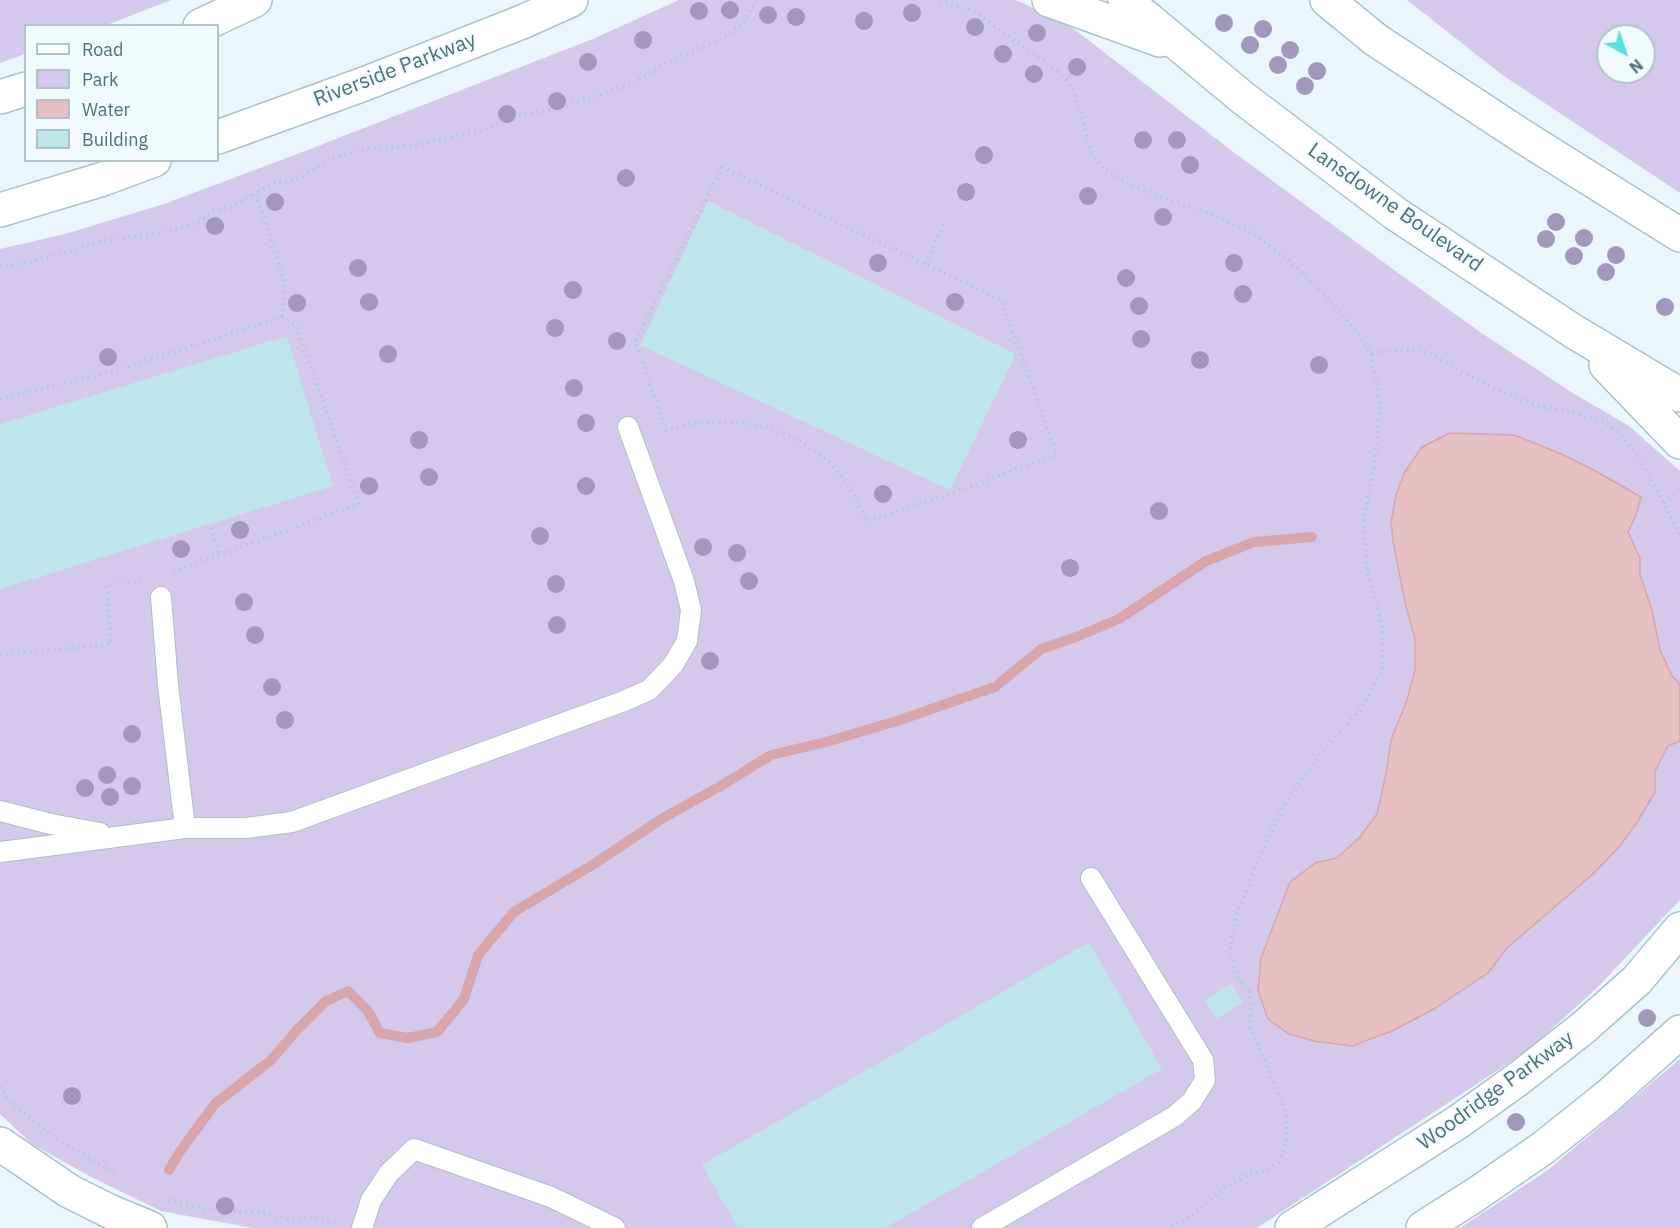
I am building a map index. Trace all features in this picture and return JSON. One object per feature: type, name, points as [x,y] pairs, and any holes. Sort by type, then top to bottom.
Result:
[{"type":"street","points":[[204,24],[255,0]]},
{"type":"street","name":"Riverside Parkway","points":[[219,137],[364,84],[522,22],[571,0]]},
{"type":"street","points":[[522,22],[597,0]]},
{"type":"street","points":[[1049,0],[1182,48]]},
{"type":"street","name":"Lansdowne Boulevard","points":[[1125,0],[1243,98],[1396,214],[1573,331],[1680,395]]},
{"type":"street","points":[[1327,0],[1376,40],[1525,138],[1680,235]]},
{"type":"street","points":[[0,97],[24,90]]},
{"type":"street","points":[[0,210],[103,179],[149,162]]},
{"type":"street","points":[[1573,331],[1680,442]]},
{"type":"street","name":"Woodridge Parkway","points":[[1292,1228],[1458,1122],[1518,1079],[1583,1028],[1636,980],[1680,928]]},
{"type":"street","points":[[1423,1228],[1543,1148],[1607,1097],[1680,1032]]},
{"type":"street","points":[[0,1144],[69,1191],[150,1228]]},
{"type":"lane","points":[[0,852],[185,828],[246,828],[292,822],[649,690],[673,665],[687,641],[691,610],[684,581],[628,427]]},
{"type":"lane","points":[[160,597],[185,828]]},
{"type":"lane","points":[[0,811],[118,837]]},
{"type":"lane","points":[[982,1228],[1175,1116],[1192,1101],[1205,1080],[1203,1059],[1091,878]]},
{"type":"lane","points":[[362,1228],[370,1200],[389,1173],[414,1149],[550,1197],[615,1228]]},
{"type":"path","points":[[0,267],[26,263],[58,252],[100,242],[171,231],[196,224],[212,211],[230,207],[276,182],[296,180],[331,158],[372,148],[410,147],[482,131],[519,115],[560,108],[634,83],[663,65],[723,38],[742,25],[757,0]]},
{"type":"path","points":[[940,0],[975,12],[1059,72],[1071,86],[1091,152],[1103,168],[1123,181],[1249,231],[1285,257],[1326,296],[1354,328],[1371,353],[1380,405],[1374,467],[1363,522],[1368,573],[1383,629],[1383,670],[1362,708],[1317,758],[1284,805],[1257,862],[1237,915],[1230,946],[1235,974],[1249,992],[1250,1027],[1287,1114],[1287,1143],[1279,1161],[1266,1170],[1248,1174],[1224,1188],[1201,1209],[1170,1228]]},
{"type":"path","points":[[722,166],[926,264],[1001,300],[1056,454],[867,522],[851,489],[829,462],[800,441],[770,428],[738,422],[698,423],[666,430],[635,342],[722,166]]},
{"type":"path","points":[[255,193],[285,285],[282,317]]},
{"type":"path","points":[[926,264],[944,224]]},
{"type":"path","points":[[0,398],[111,372],[282,317],[296,325],[359,504],[166,573]]},
{"type":"path","points":[[1371,353],[1418,348],[1502,392],[1539,406],[1605,422],[1621,435],[1641,461],[1680,534]]},
{"type":"path","points":[[1664,503],[1680,488]]},
{"type":"path","points":[[211,528],[220,555]]},
{"type":"path","points":[[0,655],[111,644],[107,585],[145,581]]},
{"type":"path","points":[[0,1087],[7,1099],[54,1137],[122,1177]]},
{"type":"path","points":[[164,1196],[195,1207],[259,1212],[291,1220],[314,1217],[347,1228]]},
{"type":"green space","points":[[0,0],[171,0],[110,24],[24,24],[24,54],[0,63]]},
{"type":"green space","points":[[679,0],[1014,0],[1021,2],[1074,29],[1236,154],[1480,332],[1571,392],[1629,426],[1680,471],[1680,900],[1596,989],[1527,1051],[1257,1228],[252,1228],[161,1211],[93,1178],[32,1144],[0,1114],[0,249],[65,234],[164,204],[595,38]]},
{"type":"green space","points":[[1407,0],[1680,0],[1680,193],[1501,74]]},
{"type":"green space","points":[[1680,1059],[1680,1228],[1460,1228],[1548,1170]]},
{"type":"water","points":[[1449,433],[1514,435],[1592,469],[1641,497],[1628,532],[1640,558],[1640,575],[1652,610],[1660,650],[1672,676],[1680,684],[1680,741],[1668,746],[1655,771],[1655,792],[1620,846],[1593,874],[1507,948],[1488,973],[1434,1009],[1392,1031],[1352,1046],[1314,1041],[1289,1034],[1268,1019],[1258,991],[1261,958],[1290,882],[1315,863],[1337,858],[1360,837],[1377,814],[1391,740],[1407,700],[1415,670],[1415,638],[1406,607],[1391,523],[1396,495],[1405,472],[1421,448]]},
{"type":"building","points":[[708,201],[1016,354],[950,490],[640,345]]},
{"type":"building","points":[[287,336],[333,486],[0,589],[0,424]]},
{"type":"building","points":[[1089,942],[1162,1069],[885,1228],[738,1228],[702,1165]]},
{"type":"building","points":[[1231,983],[1243,1003],[1216,1019],[1205,1000]]},
{"type":"waterway","points":[[169,1170],[215,1104],[271,1060],[326,1001],[348,991],[368,1011],[380,1033],[408,1038],[437,1032],[464,999],[478,955],[514,912],[594,864],[663,818],[771,755],[897,721],[995,687],[1041,649],[1119,619],[1206,561],[1254,542],[1312,537]]}]
